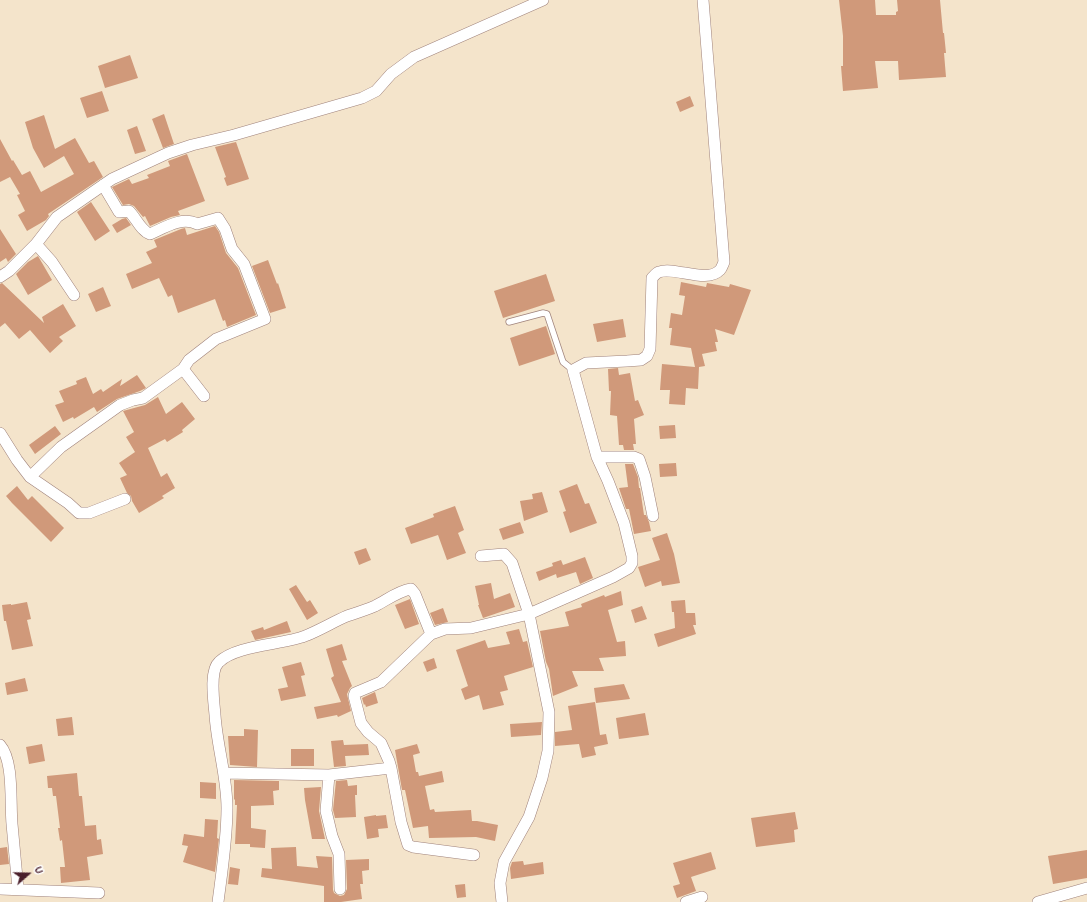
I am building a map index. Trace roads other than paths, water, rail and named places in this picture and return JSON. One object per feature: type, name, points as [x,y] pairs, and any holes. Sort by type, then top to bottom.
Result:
[{"type":"street","points":[[0,277],[9,271],[36,244],[57,217],[112,179],[168,153],[192,145],[248,131],[362,98],[376,91],[391,74],[414,57],[543,0]]},
{"type":"street","points":[[474,855],[413,847],[408,845],[401,822],[391,768],[387,756],[381,743],[368,732],[361,723],[354,700],[355,693],[381,682],[404,658],[431,634],[445,629],[471,628],[529,614],[613,577],[629,568],[632,563],[632,556],[624,523],[597,457],[573,370],[586,363],[627,362],[641,360],[647,356],[650,349],[652,278],[657,272],[665,271],[702,276],[721,270],[724,262],[703,0]]},
{"type":"street","points":[[30,477],[61,447],[120,405],[143,398],[183,369],[190,360],[216,339],[265,319],[244,264],[232,249],[225,229],[218,218],[197,224],[193,221],[183,220],[150,234],[145,233],[134,215],[129,211],[120,212],[103,185]]},
{"type":"street","points":[[36,244],[52,262],[74,295]]},
{"type":"street","points":[[183,369],[204,396]]},
{"type":"street","points":[[0,433],[30,477],[68,503],[79,513],[89,513],[125,499]]},
{"type":"street","points":[[597,457],[634,457],[640,460],[653,516]]},
{"type":"street","points":[[481,556],[504,554],[512,563],[529,614],[549,712],[548,751],[542,778],[529,817],[504,862],[500,883],[502,902]]},
{"type":"street","points":[[218,902],[225,843],[227,808],[224,773],[216,732],[213,691],[215,667],[220,661],[237,652],[304,636],[347,616],[374,606],[404,590],[411,589],[415,594],[431,634]]},
{"type":"street","points":[[0,745],[6,756],[10,777],[12,822],[18,889]]},
{"type":"street","points":[[224,773],[329,775],[391,768]]},
{"type":"street","points":[[329,775],[326,811],[332,836],[339,854],[340,889]]},
{"type":"street","points":[[1038,902],[1087,888]]},
{"type":"street","points":[[0,889],[99,893]]},
{"type":"street","points":[[686,902],[702,897]]},
{"type":"lane","points":[[509,322],[543,313],[546,314],[563,362],[573,370]]}]
